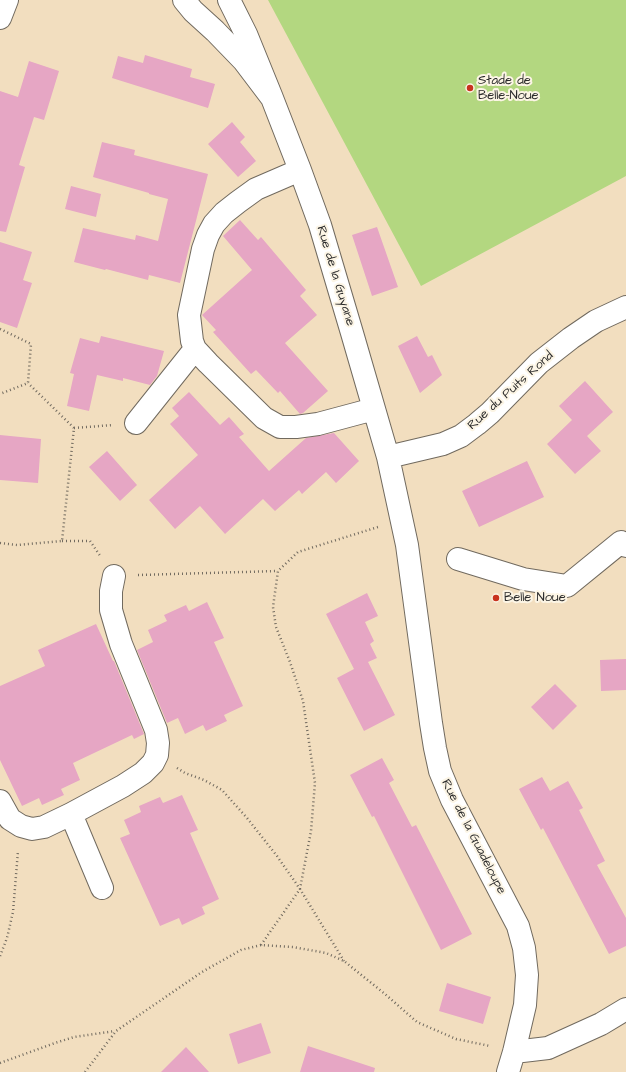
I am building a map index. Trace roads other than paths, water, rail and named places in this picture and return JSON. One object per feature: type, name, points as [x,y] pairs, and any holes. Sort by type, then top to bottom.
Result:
[{"type":"street","points":[[0,18],[7,0]]},
{"type":"street","name":"Rue de la Guyane","points":[[184,0],[193,11],[244,61],[272,98]]},
{"type":"street","name":"Rue de la Guyane","points":[[229,0],[246,34],[300,170],[327,248],[388,457]]},
{"type":"street","points":[[300,170],[256,189],[224,213],[214,224],[203,249],[189,315],[192,341],[196,349],[264,418],[280,426],[296,427],[318,424],[374,409]]},
{"type":"street","name":"Rue du Puits Rond","points":[[388,457],[443,444],[461,436],[481,421],[539,363],[565,342],[596,321],[626,307]]},
{"type":"street","points":[[136,423],[196,349]]},
{"type":"street","name":"Rue de la Guadeloupe","points":[[388,457],[408,552],[430,723],[440,771],[452,800],[518,926],[524,948],[527,975],[525,1005],[508,1072]]},
{"type":"street","points":[[458,559],[523,579],[567,586],[621,542],[626,546]]},
{"type":"street","points":[[0,801],[10,819],[21,826],[32,829],[44,827],[123,786],[143,773],[153,763],[158,743],[156,730],[121,644],[112,616],[111,591],[114,576]]},
{"type":"street","points":[[71,814],[102,888]]},
{"type":"street","points":[[514,1052],[548,1048],[601,1024],[626,1009]]},
{"type":"place","name":"Stade de Belle-Noue","points":[[470,88]]},
{"type":"place","name":"Belle Noue","points":[[496,598]]}]
